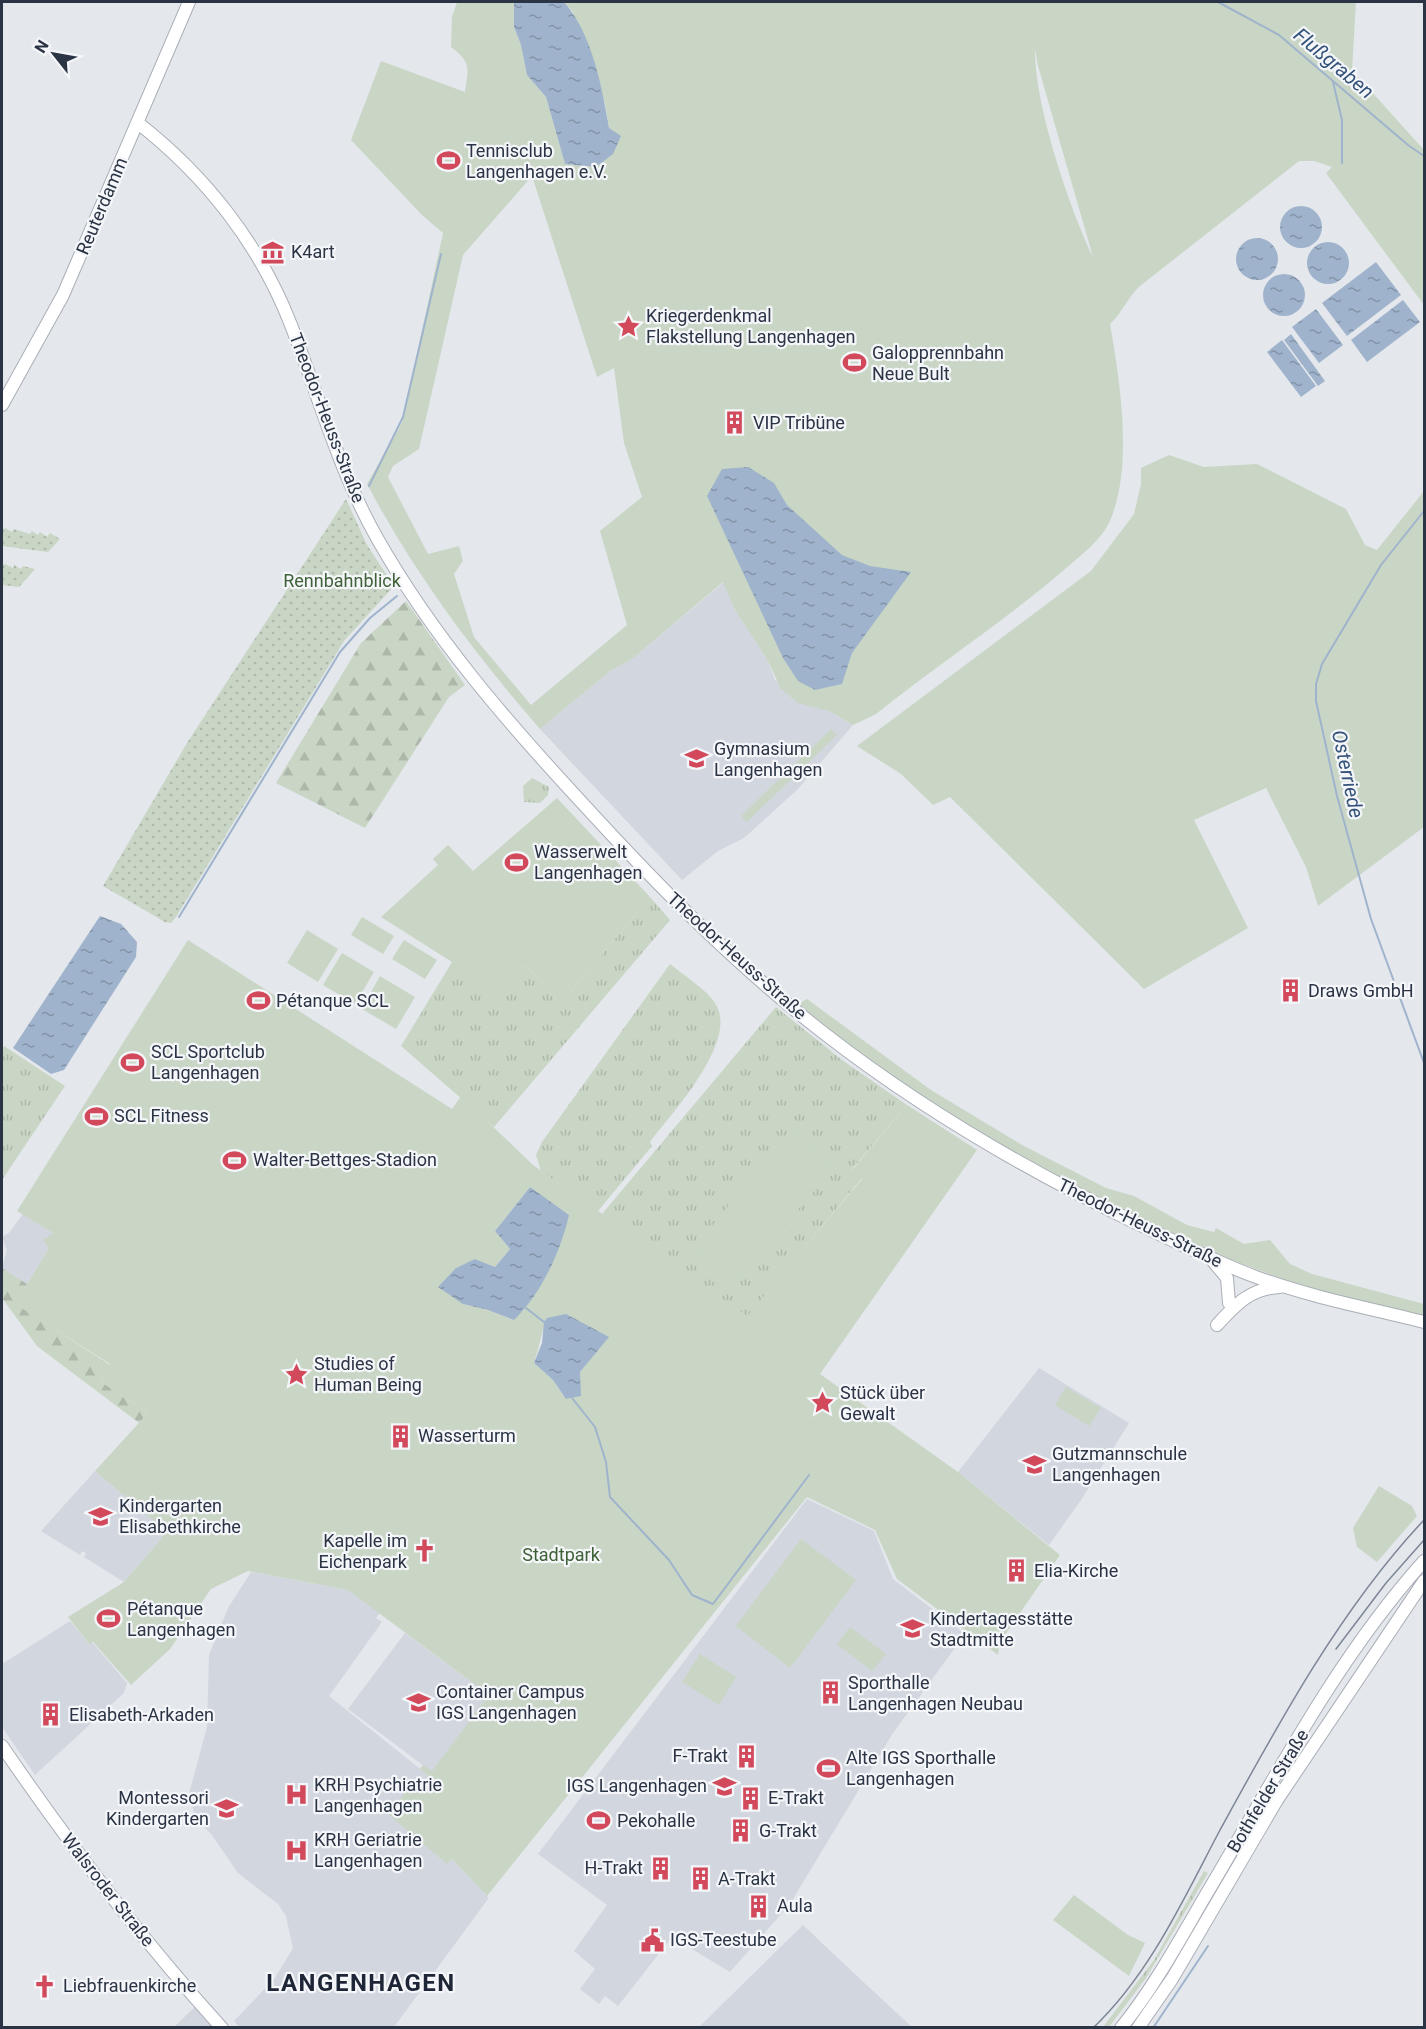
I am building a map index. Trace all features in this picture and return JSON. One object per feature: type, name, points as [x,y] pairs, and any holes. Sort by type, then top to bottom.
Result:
[{"type":"street","name":"Reuterdamm","points":[[2,405],[63,295],[189,2]]},
{"type":"street","name":"Theodor-Heuss-Straße","points":[[138,123],[179,157],[209,190],[245,237],[264,268],[290,322],[348,479],[376,538],[408,587],[499,712],[630,855],[694,920],[779,996],[856,1058],[924,1105],[1051,1180],[1209,1257],[1284,1286],[1425,1322]]},
{"type":"street","points":[[1209,1257],[1227,1278],[1229,1303]]},
{"type":"street","points":[[1217,1325],[1239,1302],[1254,1292],[1284,1286]]},
{"type":"street","name":"Bothfelder Straße","points":[[1121,2028],[1160,1973],[1278,1771],[1356,1650],[1392,1598],[1425,1561]]},
{"type":"street","name":"Bothfelder Straße","points":[[1138,2028],[1172,1979],[1277,1800],[1425,1581]]},
{"type":"street","name":"Walsroder Straße","points":[[2,1746],[68,1839],[145,1938],[222,2028]]},
{"type":"shaded area","name":"Gymnasium Langenhagen","points":[[724,582],[735,610],[768,661],[775,680],[853,725],[798,789],[744,838],[718,851],[682,880],[540,729],[610,671],[632,659]]},
{"type":"shaded area","points":[[23,1214],[53,1233],[49,1248],[27,1284],[2,1268],[7,1250],[2,1237],[9,1233]]},
{"type":"shaded area","name":"Gutzmannschule Langenhagen","points":[[1039,1368],[1129,1423],[1081,1500],[1049,1545],[958,1472]]},
{"type":"shaded area","name":"Kindergarten Elisabethkirche","points":[[95,1471],[167,1532],[124,1582],[84,1557],[86,1553],[82,1551],[80,1555],[41,1531]]},
{"type":"shaded area","name":"IGS Langenhagen","points":[[807,1499],[874,1531],[893,1579],[965,1634],[893,1733],[790,1904],[730,1972],[672,1937],[618,2006],[605,1996],[599,2004],[580,1989],[595,1969],[574,1951],[607,1905],[538,1854]]},
{"type":"shaded area","name":"KRH Psychiatrie Langenhagen","points":[[251,1572],[348,1590],[380,1613],[376,1618],[382,1622],[329,1696],[429,1776],[419,1790],[411,1784],[448,1863],[452,1859],[488,1899],[394,2027],[239,2027],[234,2021],[275,1978],[293,1948],[286,1916],[278,1904],[238,1873],[211,1834],[194,1816],[193,1808],[187,1801],[207,1727],[209,1655],[228,1608]]},
{"type":"shaded area","points":[[70,1621],[89,1644],[92,1642],[127,1683],[124,1693],[35,1775],[2,1727],[2,1664]]},
{"type":"shaded area","name":"Container Campus IGS Langenhagen","points":[[405,1633],[489,1695],[432,1772],[348,1709]]},
{"type":"shaded area","points":[[803,1925],[859,1978],[912,2027],[699,2027]]},
{"type":"shaded area","points":[[199,2003],[222,2028],[173,2028]]},
{"type":"green space","name":"Galopprennbahn Neue Bult","points":[[457,2],[514,2],[514,27],[521,45],[527,75],[546,97],[565,164],[596,167],[609,128],[605,103],[573,12],[564,2],[1356,2],[1352,70],[1424,150],[1424,305],[1326,173],[1332,167],[1314,161],[1299,161],[1140,286],[1110,324],[1121,398],[1123,451],[1117,501],[1109,523],[1095,542],[1083,553],[995,625],[876,714],[853,725],[829,711],[798,703],[781,689],[768,661],[735,610],[723,582],[632,659],[610,671],[540,729],[446,611],[385,517],[367,484],[402,423],[443,233],[422,215],[351,140],[381,61],[465,92],[467,66],[462,57],[451,47],[452,17]],"holes":[[[1035,49],[1038,66],[1093,257],[1074,211],[1055,154],[1040,97]],[[532,176],[597,377],[614,368],[624,443],[642,497],[600,531],[627,625],[531,705],[474,637],[454,574],[463,561],[459,546],[428,554],[388,477],[393,466],[419,449],[463,255]]]},
{"type":"green space","points":[[1169,455],[1204,467],[1257,464],[1346,509],[1365,545],[1377,550],[1424,491],[1424,827],[1318,906],[1306,867],[1266,788],[1194,820],[1248,928],[1144,989],[950,797],[933,805],[901,774],[857,746],[1091,571],[1134,514],[1141,484],[1141,468]]},
{"type":"green space","name":"Rennbahnblick","points":[[346,499],[367,545],[394,586],[344,641],[176,917],[171,923],[165,922],[103,886],[187,743]]},
{"type":"green space","points":[[5,528],[12,532],[14,529],[30,534],[32,531],[38,535],[40,532],[47,537],[50,533],[60,539],[48,552],[2,546],[2,530]]},
{"type":"green space","points":[[2,565],[13,568],[14,565],[21,569],[23,566],[35,569],[19,587],[2,585]]},
{"type":"green space","points":[[406,601],[465,685],[449,697],[365,828],[276,783],[361,643]]},
{"type":"green space","points":[[831,729],[837,735],[747,822],[741,816]]},
{"type":"green space","points":[[532,778],[549,787],[548,795],[540,803],[524,802],[523,786]]},
{"type":"green space","name":"Wasserwelt Langenhagen","points":[[557,798],[650,897],[560,1004],[526,965],[514,976],[509,988],[492,996],[457,975],[452,962],[381,917],[438,865],[433,859],[448,845],[473,871]]},
{"type":"green space","points":[[650,897],[670,920],[494,1127],[401,1046],[452,962],[513,976],[526,965],[560,1004]]},
{"type":"green space","points":[[362,917],[394,936],[383,954],[351,935]]},
{"type":"green space","points":[[307,930],[338,949],[318,982],[287,963]]},
{"type":"green space","name":"Stadtpark","points":[[188,940],[452,1109],[461,1096],[533,1165],[747,1316],[862,1179],[852,1170],[907,1105],[977,1150],[820,1374],[958,1472],[1060,1555],[1000,1642],[998,1655],[897,1579],[875,1530],[807,1497],[487,1896],[452,1859],[447,1864],[389,1815],[411,1784],[420,1789],[429,1776],[420,1769],[423,1765],[432,1771],[489,1695],[348,1590],[248,1571],[211,1589],[170,1649],[131,1685],[93,1642],[89,1644],[68,1617],[124,1582],[167,1532],[95,1471],[148,1413],[100,1381],[110,1364],[15,1304],[49,1248],[43,1240],[53,1233],[17,1211]],"holes":[[[530,1187],[548,1201],[514,1320],[463,1304],[475,1259],[495,1267],[510,1249],[495,1231]],[[547,1318],[608,1337],[580,1372],[580,1396],[566,1399],[553,1380],[534,1363]]]},
{"type":"green space","points":[[404,940],[437,960],[425,979],[392,959]]},
{"type":"green space","points":[[342,953],[374,972],[355,1004],[323,985]]},
{"type":"green space","points":[[670,964],[715,1003],[720,1018],[718,1036],[711,1056],[687,1095],[650,1142],[652,1146],[598,1211],[541,1171],[536,1155],[542,1142]]},
{"type":"green space","points":[[380,976],[415,997],[396,1029],[362,1009]]},
{"type":"green space","points":[[807,999],[931,1090],[1024,1146],[1106,1188],[1134,1196],[1187,1225],[1214,1232],[1216,1228],[1244,1244],[1270,1240],[1290,1264],[1312,1274],[1424,1304],[1424,1318],[1296,1284],[1178,1240],[1011,1155],[880,1069],[798,1004]]},
{"type":"green space","points":[[776,1007],[842,1060],[907,1105],[852,1169],[862,1178],[747,1317],[602,1214]]},
{"type":"green space","points":[[4,1046],[65,1086],[2,1180],[2,1049]]},
{"type":"green space","points":[[792,1128],[834,1167],[732,1288],[732,1295],[704,1275],[702,1253],[691,1251]]},
{"type":"green space","points":[[2,1268],[27,1284],[16,1304],[110,1365],[100,1381],[148,1413],[139,1423],[37,1346],[2,1298]]},
{"type":"green space","points":[[1066,1387],[1101,1408],[1089,1426],[1055,1405]]},
{"type":"green space","points":[[1379,1486],[1412,1506],[1417,1516],[1377,1562],[1357,1547],[1353,1528]]},
{"type":"green space","points":[[801,1539],[856,1580],[790,1668],[736,1626]]},
{"type":"green space","points":[[850,1627],[886,1654],[872,1671],[837,1644]]},
{"type":"green space","points":[[700,1654],[736,1677],[719,1705],[682,1682]]},
{"type":"green space","points":[[1204,1871],[1208,1873],[1146,1978],[1109,2027],[1103,2027],[1154,1960]]},
{"type":"green space","points":[[1074,1895],[1128,1935],[1145,1943],[1129,1976],[1053,1920]]},
{"type":"water","points":[[514,2],[564,2],[582,29],[599,78],[609,128],[621,136],[613,154],[596,167],[565,164],[546,97],[527,75],[521,45],[514,27]]},
{"type":"water","points":[[1301,206],[1316,212],[1322,227],[1316,242],[1301,248],[1286,242],[1280,227],[1286,212]]},
{"type":"water","points":[[1257,238],[1272,244],[1278,259],[1272,274],[1257,280],[1242,274],[1236,259],[1242,244]]},
{"type":"water","points":[[1328,242],[1343,248],[1349,263],[1343,278],[1328,284],[1313,278],[1307,263],[1313,248]]},
{"type":"water","points":[[1376,262],[1401,295],[1347,336],[1322,303]]},
{"type":"water","points":[[1284,274],[1299,280],[1305,295],[1299,310],[1284,316],[1269,310],[1263,295],[1269,280]]},
{"type":"water","points":[[1403,300],[1420,322],[1367,362],[1351,340]]},
{"type":"water","points":[[1316,309],[1343,345],[1319,363],[1292,327]]},
{"type":"water","points":[[1291,334],[1325,381],[1318,386],[1284,340]]},
{"type":"water","points":[[1282,340],[1316,386],[1301,397],[1267,352]]},
{"type":"water","points":[[748,467],[774,483],[787,505],[842,555],[870,566],[911,572],[852,653],[842,684],[815,690],[798,681],[783,658],[707,496],[722,469]]},
{"type":"water","points":[[100,916],[121,924],[137,942],[136,957],[64,1070],[51,1074],[13,1048]]},
{"type":"water","points":[[530,1187],[569,1215],[561,1243],[549,1271],[524,1310],[514,1320],[463,1304],[438,1287],[456,1268],[475,1259],[495,1267],[510,1249],[495,1231]]},
{"type":"water","points":[[566,1314],[609,1337],[580,1372],[581,1396],[566,1399],[553,1380],[534,1363],[542,1343],[544,1322],[547,1318]]},
{"type":"waterway","name":"Flußgraben","points":[[1218,2],[1279,35],[1408,145],[1424,156]]},
{"type":"waterway","points":[[1333,82],[1342,120],[1342,163]]},
{"type":"waterway","points":[[369,486],[403,417],[441,254]]},
{"type":"waterway","name":"Osterriede","points":[[1424,511],[1381,565],[1322,664],[1316,684],[1316,701],[1337,796],[1371,919],[1424,1063]]},
{"type":"waterway","points":[[179,917],[340,652],[370,618],[397,596]]},
{"type":"waterway","points":[[526,1308],[544,1322]]},
{"type":"waterway","points":[[572,1398],[595,1427],[606,1462],[610,1497],[669,1560],[692,1595],[713,1604],[809,1475]]},
{"type":"waterway","points":[[1153,2028],[1208,1946]]},
{"type":"tram line","points":[[1093,2028],[1132,1984],[1149,1960],[1265,1749],[1338,1629],[1394,1554],[1424,1520]]},
{"type":"tram line","points":[[1336,1649],[1386,1583],[1424,1540]]},
{"type":"place","name":"Tennisclub Langenhagen e.V.","points":[[448,161]]},
{"type":"place","name":"K4art","points":[[273,252]]},
{"type":"place","name":"Kriegerdenkmal Flakstellung Langenhagen","points":[[628,326]]},
{"type":"place","name":"Galopprennbahn Neue Bult","points":[[854,363]]},
{"type":"place","name":"VIP Tribüne","points":[[735,423]]},
{"type":"place","name":"Gymnasium Langenhagen","points":[[696,759]]},
{"type":"place","name":"Wasserwelt Langenhagen","points":[[516,862]]},
{"type":"place","name":"Draws GmbH","points":[[1290,991]]},
{"type":"place","name":"Pétanque SCL","points":[[258,1001]]},
{"type":"place","name":"SCL Sportclub Langenhagen","points":[[133,1062]]},
{"type":"place","name":"SCL Fitness","points":[[96,1116]]},
{"type":"place","name":"Walter-Bettges-Stadion","points":[[235,1160]]},
{"type":"place","name":"Studies of Human Being","points":[[296,1374]]},
{"type":"place","name":"Stück über Gewalt","points":[[822,1403]]},
{"type":"place","name":"Wasserturm","points":[[400,1436]]},
{"type":"place","name":"Gutzmannschule Langenhagen","points":[[1034,1464]]},
{"type":"place","name":"Kindergarten Elisabethkirche","points":[[101,1516]]},
{"type":"place","name":"Kapelle im Eichenpark","points":[[425,1551]]},
{"type":"place","name":"Elia-Kirche","points":[[1016,1571]]},
{"type":"place","name":"Pétanque Langenhagen","points":[[109,1619]]},
{"type":"place","name":"Kindertagesstätte Stadtmitte","points":[[912,1629]]},
{"type":"place","name":"Sporthalle Langenhagen Neubau","points":[[830,1693]]},
{"type":"place","name":"Container Campus IGS Langenhagen","points":[[418,1702]]},
{"type":"place","name":"Elisabeth-Arkaden","points":[[51,1715]]},
{"type":"place","name":"F-Trakt","points":[[746,1756]]},
{"type":"place","name":"Alte IGS Sporthalle Langenhagen","points":[[828,1768]]},
{"type":"place","name":"IGS Langenhagen","points":[[725,1786]]},
{"type":"place","name":"KRH Psychiatrie Langenhagen","points":[[296,1795]]},
{"type":"place","name":"E-Trakt","points":[[750,1798]]},
{"type":"place","name":"Montessori Kindergarten","points":[[227,1808]]},
{"type":"place","name":"Pekohalle","points":[[599,1821]]},
{"type":"place","name":"G-Trakt","points":[[741,1831]]},
{"type":"place","name":"KRH Geriatrie Langenhagen","points":[[296,1850]]},
{"type":"place","name":"H-Trakt","points":[[661,1868]]},
{"type":"place","name":"A-Trakt","points":[[700,1879]]},
{"type":"place","name":"Aula","points":[[759,1906]]},
{"type":"place","name":"IGS-Teestube","points":[[652,1940]]},
{"type":"place","name":"Liebfrauenkirche","points":[[45,1986]]},
{"type":"district","name":"LANGENHAGEN","points":[[361,1983]]}]
